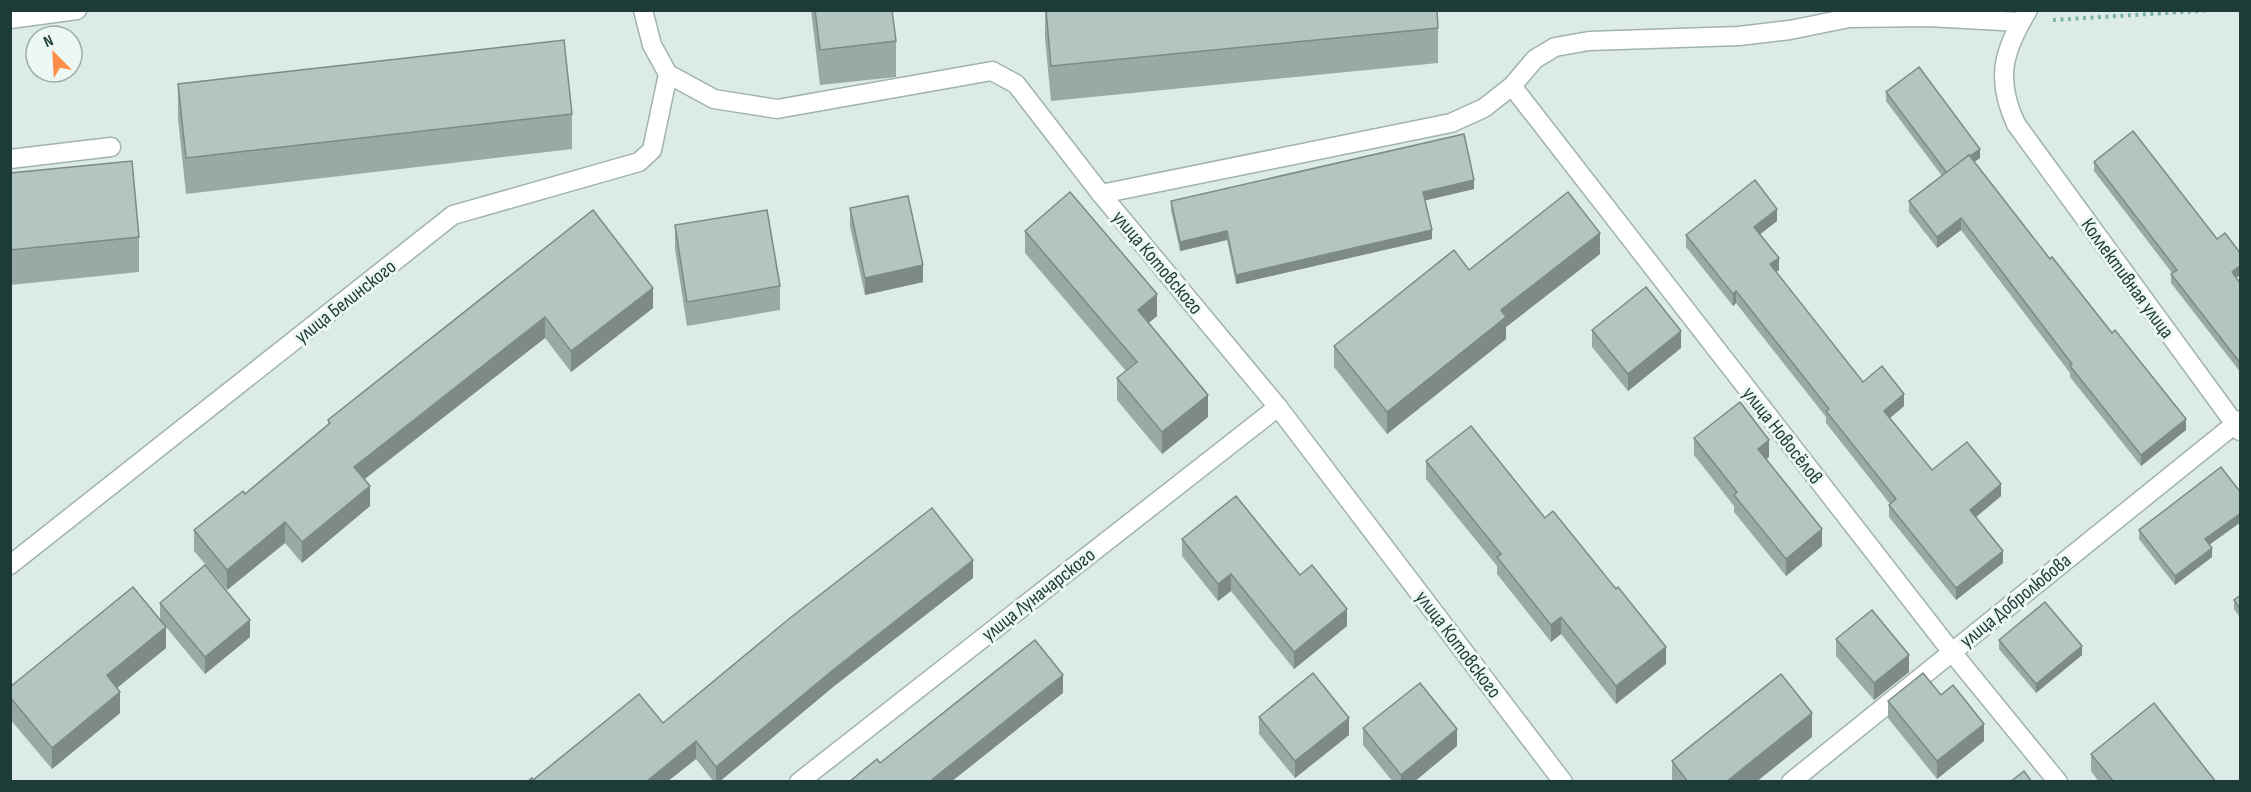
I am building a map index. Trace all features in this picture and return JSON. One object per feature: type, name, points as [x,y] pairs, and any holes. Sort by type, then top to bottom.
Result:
[{"type":"street","points":[[10,19],[77,10]]},
{"type":"street","points":[[643,10],[652,45],[668,74]]},
{"type":"street","points":[[1101,194],[1451,123],[1484,108],[1512,86],[1535,59],[1555,47],[1588,41],[1739,36],[1791,30],[1849,18],[2024,16]]},
{"type":"street","name":"Коллективная улица","points":[[2024,16],[2003,62],[2006,103],[2016,124],[2239,425]]},
{"type":"street","name":"улица Котовского","points":[[668,74],[714,99],[777,109],[992,71],[1016,84],[1101,194],[1278,407],[1563,782]]},
{"type":"street","name":"улица Белинского","points":[[10,565],[453,215],[639,162],[652,150],[668,74]]},
{"type":"street","name":"улица Новосёлов","points":[[1512,86],[1951,651],[2058,782]]},
{"type":"street","points":[[10,159],[111,147]]},
{"type":"street","name":"улица Луначарского","points":[[799,782],[1278,407]]},
{"type":"street","name":"улица Добролюбова","points":[[1791,782],[1951,651],[2239,425]]},
{"type":"path","points":[[2024,16],[2214,10]]},
{"type":"building","points":[[815,10],[892,10],[896,41],[820,50]]},
{"type":"building","points":[[1046,10],[1437,10],[1438,28],[1051,66]]},
{"type":"building","points":[[564,40],[572,114],[186,158],[178,84]]},
{"type":"building","points":[[1919,67],[1980,149],[1947,173],[1886,92]]},
{"type":"building","points":[[2133,131],[2217,239],[2225,233],[2241,254],[2241,265],[2232,272],[2241,284],[2241,364],[2171,274],[2177,270],[2094,162]]},
{"type":"building","points":[[1464,134],[1474,180],[1423,192],[1432,230],[1236,275],[1227,231],[1180,242],[1171,201]]},
{"type":"building","points":[[1969,155],[2050,259],[2052,257],[2112,333],[2115,330],[2186,419],[2141,455],[2070,366],[2072,364],[1961,218],[1937,237],[1909,201]]},
{"type":"building","points":[[132,161],[139,237],[10,250],[10,173]]},
{"type":"building","points":[[1755,180],[1777,209],[1754,227],[1779,258],[1770,264],[1863,382],[1882,366],[1904,394],[1884,411],[1932,470],[1967,442],[2001,484],[1970,510],[2003,551],[1956,588],[1889,505],[1896,499],[1826,411],[1829,409],[1736,291],[1733,294],[1686,235]]},
{"type":"building","points":[[1070,192],[1157,294],[1138,310],[1208,395],[1162,432],[1117,378],[1137,362],[1025,231]]},
{"type":"building","points":[[1568,192],[1600,233],[1501,310],[1506,317],[1387,412],[1334,346],[1454,250],[1469,270]]},
{"type":"building","points":[[908,196],[923,265],[865,278],[850,208]]},
{"type":"building","points":[[593,210],[653,288],[571,351],[545,317],[354,467],[370,486],[302,542],[285,522],[227,570],[194,530],[243,491],[245,494],[330,423],[328,420]]},
{"type":"building","points":[[767,210],[780,286],[687,302],[675,225]]},
{"type":"building","points":[[1646,287],[1681,331],[1628,374],[1592,330]]},
{"type":"building","points":[[1740,402],[1769,440],[1758,449],[1822,529],[1786,559],[1734,495],[1737,492],[1694,438]]},
{"type":"building","points":[[1471,426],[1545,518],[1553,511],[1666,647],[1616,686],[1561,617],[1551,625],[1497,557],[1501,554],[1426,461]]},
{"type":"building","points":[[2221,467],[2241,493],[2241,513],[2205,539],[2212,548],[2175,576],[2139,530]]},
{"type":"building","points":[[1236,496],[1300,575],[1312,565],[1347,609],[1294,652],[1231,574],[1218,584],[1182,539]]},
{"type":"building","points":[[932,508],[973,560],[833,670],[716,767],[696,741],[646,782],[527,782],[532,778],[533,780],[639,694],[663,723],[790,618]]},
{"type":"building","points":[[205,565],[250,620],[205,657],[160,603]]},
{"type":"building","points":[[133,587],[166,627],[107,675],[120,692],[52,748],[10,697],[10,687]]},
{"type":"building","points":[[2241,595],[2241,610],[2234,600]]},
{"type":"building","points":[[2045,602],[2082,646],[2036,684],[1999,640]]},
{"type":"building","points":[[1872,610],[1909,655],[1874,683],[1836,639]]},
{"type":"building","points":[[1035,640],[1063,675],[929,782],[849,782],[877,759],[880,763]]},
{"type":"building","points":[[1313,673],[1349,718],[1295,761],[1259,717]]},
{"type":"building","points":[[1923,673],[1941,695],[1953,685],[1984,724],[1937,761],[1888,701]]},
{"type":"building","points":[[1781,674],[1812,713],[1726,782],[1688,782],[1672,761]]},
{"type":"building","points":[[1420,683],[1457,729],[1401,775],[1363,728]]},
{"type":"building","points":[[2154,703],[2216,782],[2114,782],[2091,754]]},
{"type":"building","points":[[2024,771],[2032,782],[2010,782]]}]
